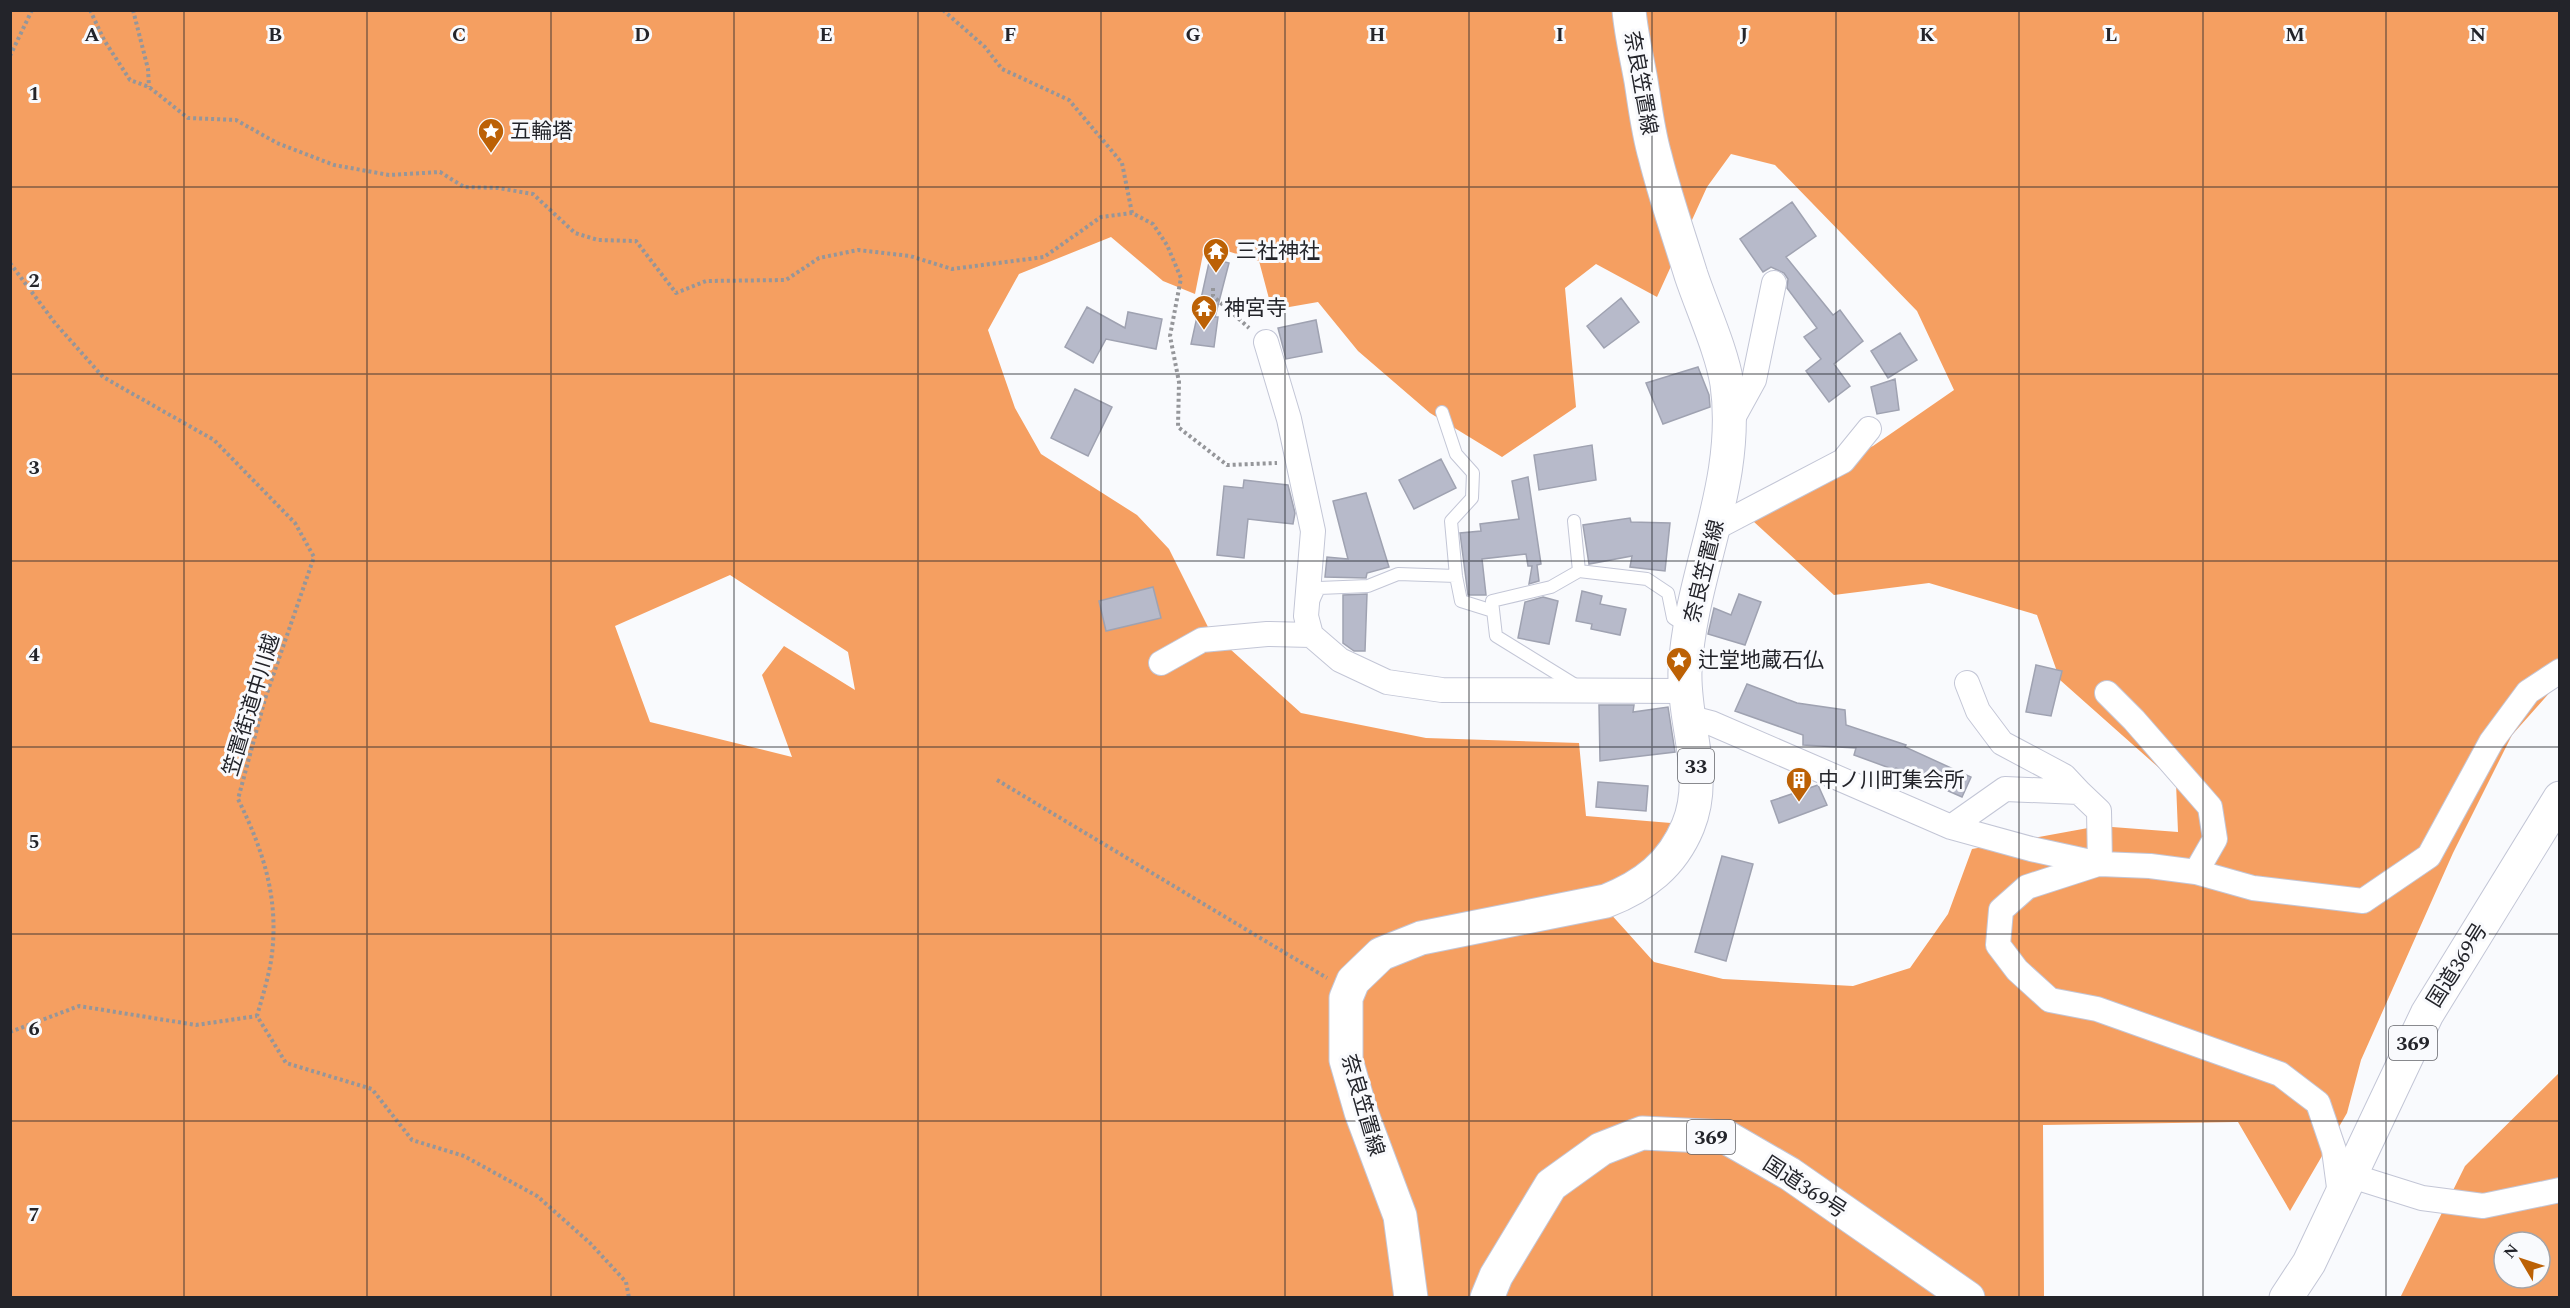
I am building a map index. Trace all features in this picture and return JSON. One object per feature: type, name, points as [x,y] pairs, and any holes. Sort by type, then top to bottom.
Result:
[{"type":"main road","name":"奈良笠置線","points":[[1411,1298],[1400,1216],[1361,1112],[1346,1060],[1346,998],[1353,981],[1381,954],[1421,938],[1606,901],[1632,891],[1657,874],[1688,827],[1695,803],[1697,772],[1686,704],[1689,628],[1699,579],[1715,528],[1732,420],[1726,380],[1654,155],[1629,10]]},
{"type":"main road","name":"国道369号","points":[[2286,1298],[2309,1263],[2427,1014],[2559,798]]},
{"type":"main road","name":"国道369号","points":[[1487,1298],[1496,1276],[1551,1185],[1601,1149],[1642,1133],[1725,1137],[1790,1174],[1968,1298]]},
{"type":"street","points":[[1732,420],[1754,380],[1774,283]]},
{"type":"street","points":[[1266,342],[1289,419],[1313,531],[1308,626],[1340,660],[1386,682],[1442,690],[1584,690],[1686,704],[1711,723],[1951,827],[2031,849],[2100,864],[2196,872],[2253,888],[2363,902],[2429,856],[2491,742],[2528,692],[2559,671]]},
{"type":"street","points":[[1715,528],[1843,461],[1869,429]]},
{"type":"street","points":[[1161,663],[1202,640],[1267,634],[1308,626]]},
{"type":"street","points":[[1967,683],[1978,711],[2002,743],[2064,776],[2099,811],[2100,864]]},
{"type":"street","points":[[2107,693],[2134,720],[2210,807],[2215,839],[2196,872]]},
{"type":"street","points":[[1951,827],[2005,789],[2079,792]]},
{"type":"street","points":[[2100,864],[2027,887],[2001,909],[1998,945],[2017,970],[2050,1000],[2097,1009],[2280,1074],[2318,1103],[2346,1186],[2483,1206],[2559,1190]]},
{"type":"lane","points":[[1442,412],[1456,454],[1473,473],[1472,498],[1451,521],[1461,602],[1493,611]]},
{"type":"lane","points":[[1575,521],[1579,570]]},
{"type":"lane","points":[[1584,690],[1496,636],[1492,601],[1551,587],[1579,570],[1647,579],[1668,593],[1673,618],[1689,628]]},
{"type":"lane","points":[[1308,626],[1319,588],[1368,586],[1398,574],[1456,576]]},
{"type":"path","points":[[10,56],[32,10]]},
{"type":"path","points":[[90,10],[104,40],[130,80],[149,87],[188,118],[236,120],[276,143],[334,165],[389,175],[440,172],[464,187],[498,188],[533,194],[575,233],[598,240],[636,241],[676,293],[706,282],[786,280],[819,258],[858,250],[909,256],[952,268],[1044,257],[1101,217],[1132,213],[1153,224],[1167,245],[1181,278],[1170,336],[1179,382],[1178,427],[1227,465],[1299,463]]},
{"type":"path","points":[[133,10],[148,69],[149,87]]},
{"type":"path","points":[[944,10],[986,47],[1002,69],[1069,100],[1122,163],[1132,213]]},
{"type":"path","name":"笠置街道中川越","points":[[10,263],[55,323],[103,377],[214,440],[295,523],[314,557],[283,654],[265,699],[238,799],[259,842],[272,891],[271,961],[257,1016]]},
{"type":"path","points":[[1213,288],[1213,296],[1266,342]]},
{"type":"path","points":[[996,780],[1328,978],[1346,998]]},
{"type":"path","points":[[10,1032],[79,1006],[196,1025],[257,1016],[286,1063],[372,1089],[412,1140],[464,1156],[537,1196],[605,1259],[626,1282],[628,1298]]},
{"type":"shaded area","points":[[10,11],[2559,11],[2559,682],[2512,735],[2453,853],[2361,1060],[2347,1113],[2290,1211],[2238,1122],[2043,1125],[2044,1297],[11,1297]],"holes":[[[1731,154],[1775,165],[1917,311],[1954,390],[1873,446],[1785,485],[1753,521],[1834,595],[1929,583],[2037,615],[2060,680],[2176,783],[2178,832],[2099,826],[1972,849],[1948,914],[1910,968],[1853,986],[1723,979],[1654,962],[1590,891],[1649,863],[1671,823],[1586,816],[1579,743],[1426,738],[1301,713],[1210,631],[1169,549],[1137,515],[1041,454],[1015,408],[988,330],[1019,274],[1111,237],[1163,281],[1195,294],[1205,244],[1259,261],[1272,310],[1318,302],[1358,351],[1430,413],[1502,457],[1576,407],[1565,288],[1596,264],[1657,297],[1707,187]],[[730,575],[848,652],[855,690],[784,646],[762,675],[792,757],[650,722],[615,626]]]},
{"type":"shaded area","points":[[2559,1073],[2559,1297],[2400,1298],[2465,1166]]},
{"type":"building","points":[[1792,202],[1816,236],[1786,257],[1833,315],[1840,310],[1863,341],[1834,364],[1850,386],[1829,402],[1806,371],[1821,359],[1804,337],[1817,328],[1787,288],[1788,279],[1784,273],[1771,267],[1763,272],[1740,239]]},
{"type":"building","points":[[1210,258],[1229,263],[1215,317],[1218,317],[1214,347],[1191,344]]},
{"type":"building","points":[[1621,298],[1639,322],[1604,348],[1587,326]]},
{"type":"building","points":[[1087,307],[1125,328],[1128,312],[1162,319],[1156,349],[1106,339],[1093,363],[1065,347]]},
{"type":"building","points":[[1316,320],[1322,352],[1286,359],[1278,328]]},
{"type":"building","points":[[1900,333],[1917,360],[1888,378],[1871,351]]},
{"type":"building","points":[[1698,367],[1709,395],[1710,407],[1663,424],[1646,383]]},
{"type":"building","points":[[1895,379],[1899,410],[1877,414],[1871,387]]},
{"type":"building","points":[[1075,389],[1112,407],[1088,456],[1051,438]]},
{"type":"building","points":[[1592,445],[1596,480],[1539,490],[1534,455]]},
{"type":"building","points":[[1441,459],[1456,488],[1414,509],[1399,480]]},
{"type":"building","points":[[1528,477],[1541,564],[1537,565],[1539,581],[1529,584],[1532,566],[1528,566],[1526,554],[1482,559],[1486,595],[1468,595],[1460,533],[1481,531],[1480,524],[1519,519],[1512,481]]},
{"type":"building","points":[[1244,480],[1288,485],[1295,513],[1293,524],[1248,519],[1244,558],[1217,555],[1224,486],[1243,488]]},
{"type":"building","points":[[1366,493],[1389,567],[1367,573],[1366,578],[1325,577],[1327,557],[1348,559],[1333,501]]},
{"type":"building","points":[[1630,518],[1631,522],[1670,523],[1665,571],[1630,567],[1632,556],[1589,564],[1583,525]]},
{"type":"building","points":[[1153,587],[1161,618],[1106,631],[1099,601]]},
{"type":"building","points":[[1582,591],[1602,596],[1600,604],[1626,609],[1620,635],[1591,629],[1592,624],[1576,621]]},
{"type":"building","points":[[1367,594],[1365,651],[1354,651],[1343,643],[1343,595]]},
{"type":"building","points":[[1739,594],[1761,602],[1745,645],[1708,634],[1714,608],[1731,615]]},
{"type":"building","points":[[1543,597],[1558,601],[1549,644],[1518,638],[1525,602]]},
{"type":"building","points":[[2036,665],[2062,671],[2051,716],[2026,712]]},
{"type":"building","points":[[1747,684],[1797,703],[1845,710],[1846,725],[1906,745],[1905,747],[1971,777],[1962,797],[1896,768],[1895,770],[1854,755],[1856,748],[1803,745],[1803,735],[1735,711]]},
{"type":"building","points":[[1599,705],[1634,705],[1633,712],[1668,707],[1675,752],[1600,761]]},
{"type":"building","points":[[1598,782],[1648,786],[1646,811],[1596,807]]},
{"type":"building","name":"中ノ川町集会所","points":[[1818,785],[1827,805],[1779,823],[1771,801]]},
{"type":"building","points":[[1722,856],[1753,864],[1726,961],[1695,952]]},
{"type":"place","name":"五輪塔","points":[[491,154]]},
{"type":"place","name":"三社神社","points":[[1216,274]]},
{"type":"place","name":"神宮寺","points":[[1204,331]]},
{"type":"place","name":"辻堂地蔵石仏","points":[[1679,683]]},
{"type":"place","name":"中ノ川町集会所","points":[[1799,803]]}]
